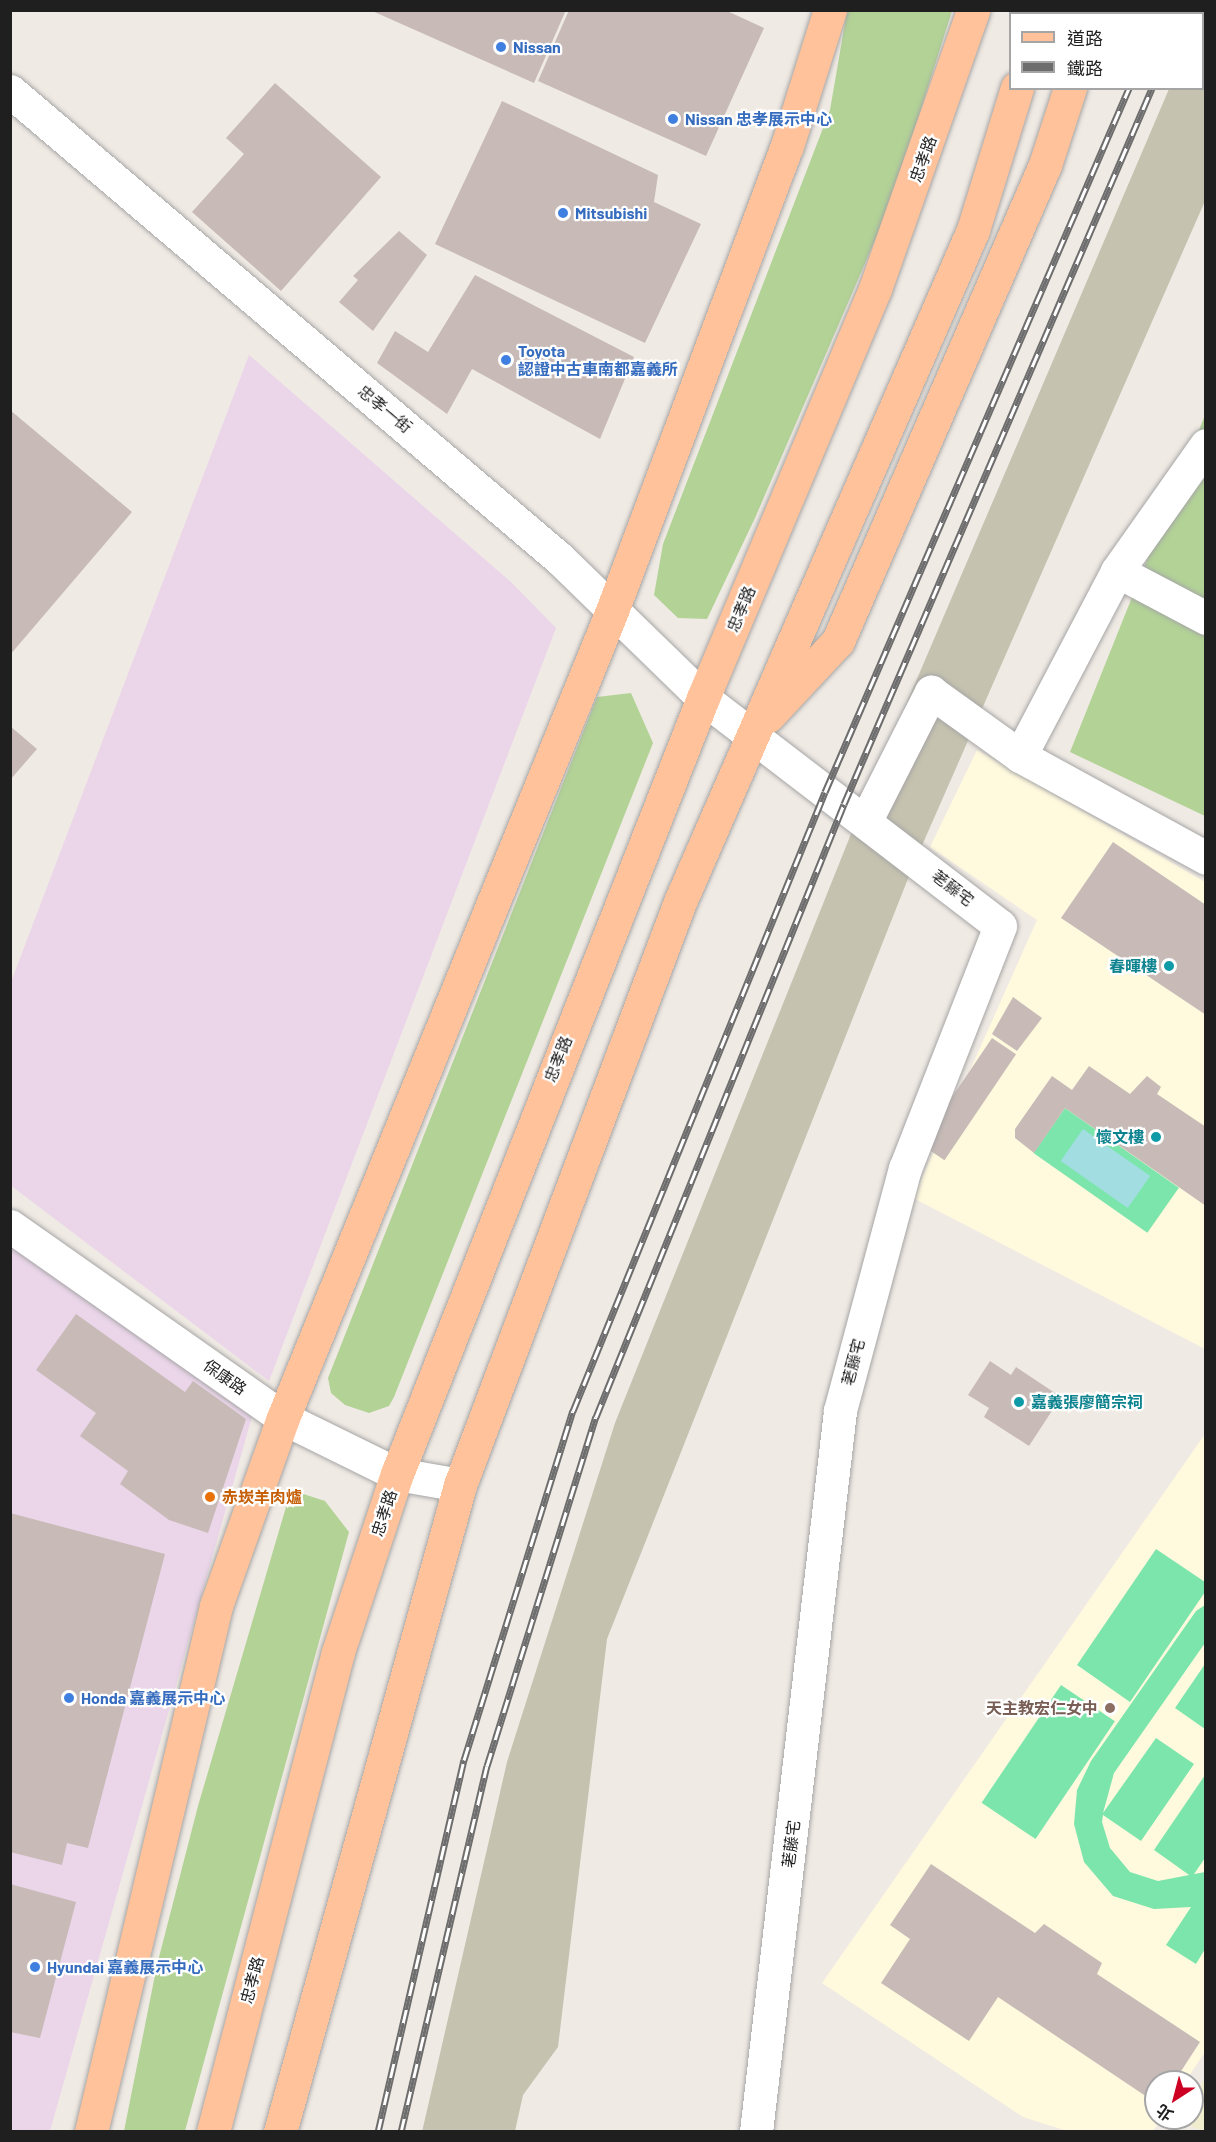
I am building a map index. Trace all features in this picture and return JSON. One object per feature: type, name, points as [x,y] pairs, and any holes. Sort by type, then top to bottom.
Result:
[{"type":"main road","points":[[91,2132],[216,1606],[283,1418],[612,611],[787,146],[830,10]]},
{"type":"main road","name":"忠孝路","points":[[213,2132],[338,1652],[397,1474],[703,698],[875,289],[973,10]]},
{"type":"main road","points":[[280,2132],[460,1485],[680,902],[973,230],[1016,90]]},
{"type":"main road","points":[[751,735],[838,641],[1045,165],[1069,90]]},
{"type":"street","name":"忠孝一街","points":[[10,91],[559,558],[703,698],[751,735]]},
{"type":"street","points":[[1020,756],[1116,571],[1206,445]]},
{"type":"street","points":[[1116,571],[1206,618]]},
{"type":"street","points":[[866,820],[931,692],[1020,756],[1206,858]]},
{"type":"street","name":"荖藤宅","points":[[751,735],[866,820],[1000,926],[905,1168],[840,1411],[756,2132]]},
{"type":"street","name":"保康路","points":[[10,1226],[283,1418],[397,1474],[460,1485]]},
{"type":"shaded area","points":[[1205,11],[1205,201],[913,866],[607,1639],[558,2047],[523,2095],[515,2131],[422,2132],[507,1762],[615,1423],[855,824],[1169,90],[1204,90]]},
{"type":"shaded area","points":[[249,355],[512,583],[556,628],[269,1381],[10,1185],[11,982]]},
{"type":"shaded area","points":[[977,750],[1205,882],[1205,1349],[913,1198],[1037,920],[930,847]]},
{"type":"shaded area","points":[[11,1234],[255,1406],[50,2131],[11,2131]]},
{"type":"shaded area","name":"天主教宏仁女中","points":[[1205,1434],[1205,2052],[1193,2070],[1144,2070],[1144,2130],[1153,2131],[1067,2131],[1023,2117],[822,1983]]},
{"type":"shaded area","points":[[1205,2079],[1205,2132],[1200,2130],[1204,2130]]},
{"type":"green space","points":[[847,11],[952,11],[892,201],[755,518],[707,619],[678,618],[654,595],[663,544],[830,110]]},
{"type":"green space","points":[[1205,415],[1205,816],[1070,752]]},
{"type":"green space","points":[[631,693],[653,743],[394,1397],[389,1406],[369,1413],[345,1405],[331,1393],[328,1378],[597,697]]},
{"type":"green space","points":[[1065,1108],[1179,1188],[1147,1233],[1033,1153]]},
{"type":"green space","points":[[291,1490],[325,1501],[349,1532],[185,2131],[124,2131],[157,1965],[198,1806]]},
{"type":"green space","points":[[1156,1549],[1205,1582],[1205,1592],[1130,1702],[1077,1665]]},
{"type":"green space","points":[[1205,1605],[1205,1643],[1114,1773],[1103,1813],[1156,1738],[1194,1764],[1141,1841],[1103,1815],[1102,1822],[1110,1848],[1130,1872],[1158,1881],[1205,1872],[1205,1949],[1196,1964],[1166,1945],[1191,1907],[1154,1909],[1113,1896],[1084,1862],[1074,1824],[1077,1790],[1091,1761],[1196,1611]]},
{"type":"green space","points":[[1205,1664],[1205,1729],[1175,1708]]},
{"type":"green space","points":[[1061,1685],[1115,1721],[1035,1839],[982,1803]]},
{"type":"green space","points":[[1205,1775],[1205,1858],[1192,1877],[1154,1850]]},
{"type":"water","points":[[1083,1129],[1150,1176],[1128,1208],[1061,1161]]},
{"type":"building","name":"Nissan","points":[[370,10],[566,10],[534,83]]},
{"type":"building","name":"Nissan 忠孝展示中心","points":[[569,10],[725,10],[764,28],[706,156],[538,81]]},
{"type":"building","points":[[275,83],[381,177],[281,291],[192,212],[244,154],[226,138]]},
{"type":"building","name":"Mitsubishi","points":[[502,101],[658,175],[654,202],[701,224],[645,343],[435,244]]},
{"type":"building","points":[[399,231],[427,255],[373,331],[339,302],[358,280],[353,276]]},
{"type":"building","name":"Toyota 認證中古車南都嘉義所","points":[[475,275],[634,357],[600,439],[472,369],[447,414],[377,363],[395,331],[428,352]]},
{"type":"building","points":[[10,410],[132,512],[10,655]]},
{"type":"building","points":[[10,726],[37,749],[10,780]]},
{"type":"building","name":"春暉樓","points":[[1113,842],[1206,905],[1206,1015],[1061,918]]},
{"type":"building","points":[[1013,997],[1042,1018],[1017,1051],[992,1034]]},
{"type":"building","points":[[992,1038],[1016,1054],[944,1160],[920,1144]]},
{"type":"building","name":"懷文樓","points":[[1089,1066],[1130,1094],[1147,1076],[1161,1087],[1157,1094],[1206,1127],[1206,1206],[1065,1108],[1034,1153],[1015,1138],[1015,1129],[1052,1076],[1072,1090]]},
{"type":"building","points":[[76,1314],[185,1392],[193,1381],[246,1419],[208,1533],[169,1520],[120,1484],[128,1471],[80,1436],[96,1413],[36,1370]]},
{"type":"building","name":"嘉義張廖簡宗祠","points":[[990,1361],[1011,1375],[1016,1367],[1061,1397],[1029,1446],[984,1417],[989,1408],[968,1395]]},
{"type":"building","name":"Honda 嘉義展示中心","points":[[10,1513],[165,1554],[88,1848],[67,1843],[62,1865],[10,1852]]},
{"type":"building","points":[[931,1864],[1035,1933],[1044,1924],[1102,1963],[1097,1974],[1200,2042],[1182,2070],[1144,2070],[1144,2095],[998,1997],[969,2041],[881,1983],[910,1939],[890,1925]]},
{"type":"building","name":"Hyundai 嘉義展示中心","points":[[10,1884],[76,1902],[40,2038],[10,2032]]},
{"type":"railway","points":[[378,2132],[464,1760],[573,1411],[825,792],[1128,90]]},
{"type":"railway","points":[[401,2132],[487,1766],[596,1417],[844,804],[1151,90]]},
{"type":"place","name":"Nissan","points":[[501,47]]},
{"type":"place","name":"Nissan 忠孝展示中心","points":[[673,119]]},
{"type":"place","name":"Mitsubishi","points":[[563,213]]},
{"type":"place","name":"Toyota 認證中古車南都嘉義所","points":[[506,360]]},
{"type":"place","name":"春暉樓","points":[[1169,966]]},
{"type":"place","name":"懷文樓","points":[[1156,1137]]},
{"type":"place","name":"嘉義張廖簡宗祠","points":[[1019,1402]]},
{"type":"place","name":"赤崁羊肉爐","points":[[210,1497]]},
{"type":"place","name":"Honda 嘉義展示中心","points":[[69,1698]]},
{"type":"place","name":"天主教宏仁女中","points":[[1110,1708]]},
{"type":"place","name":"Hyundai 嘉義展示中心","points":[[35,1967]]}]
